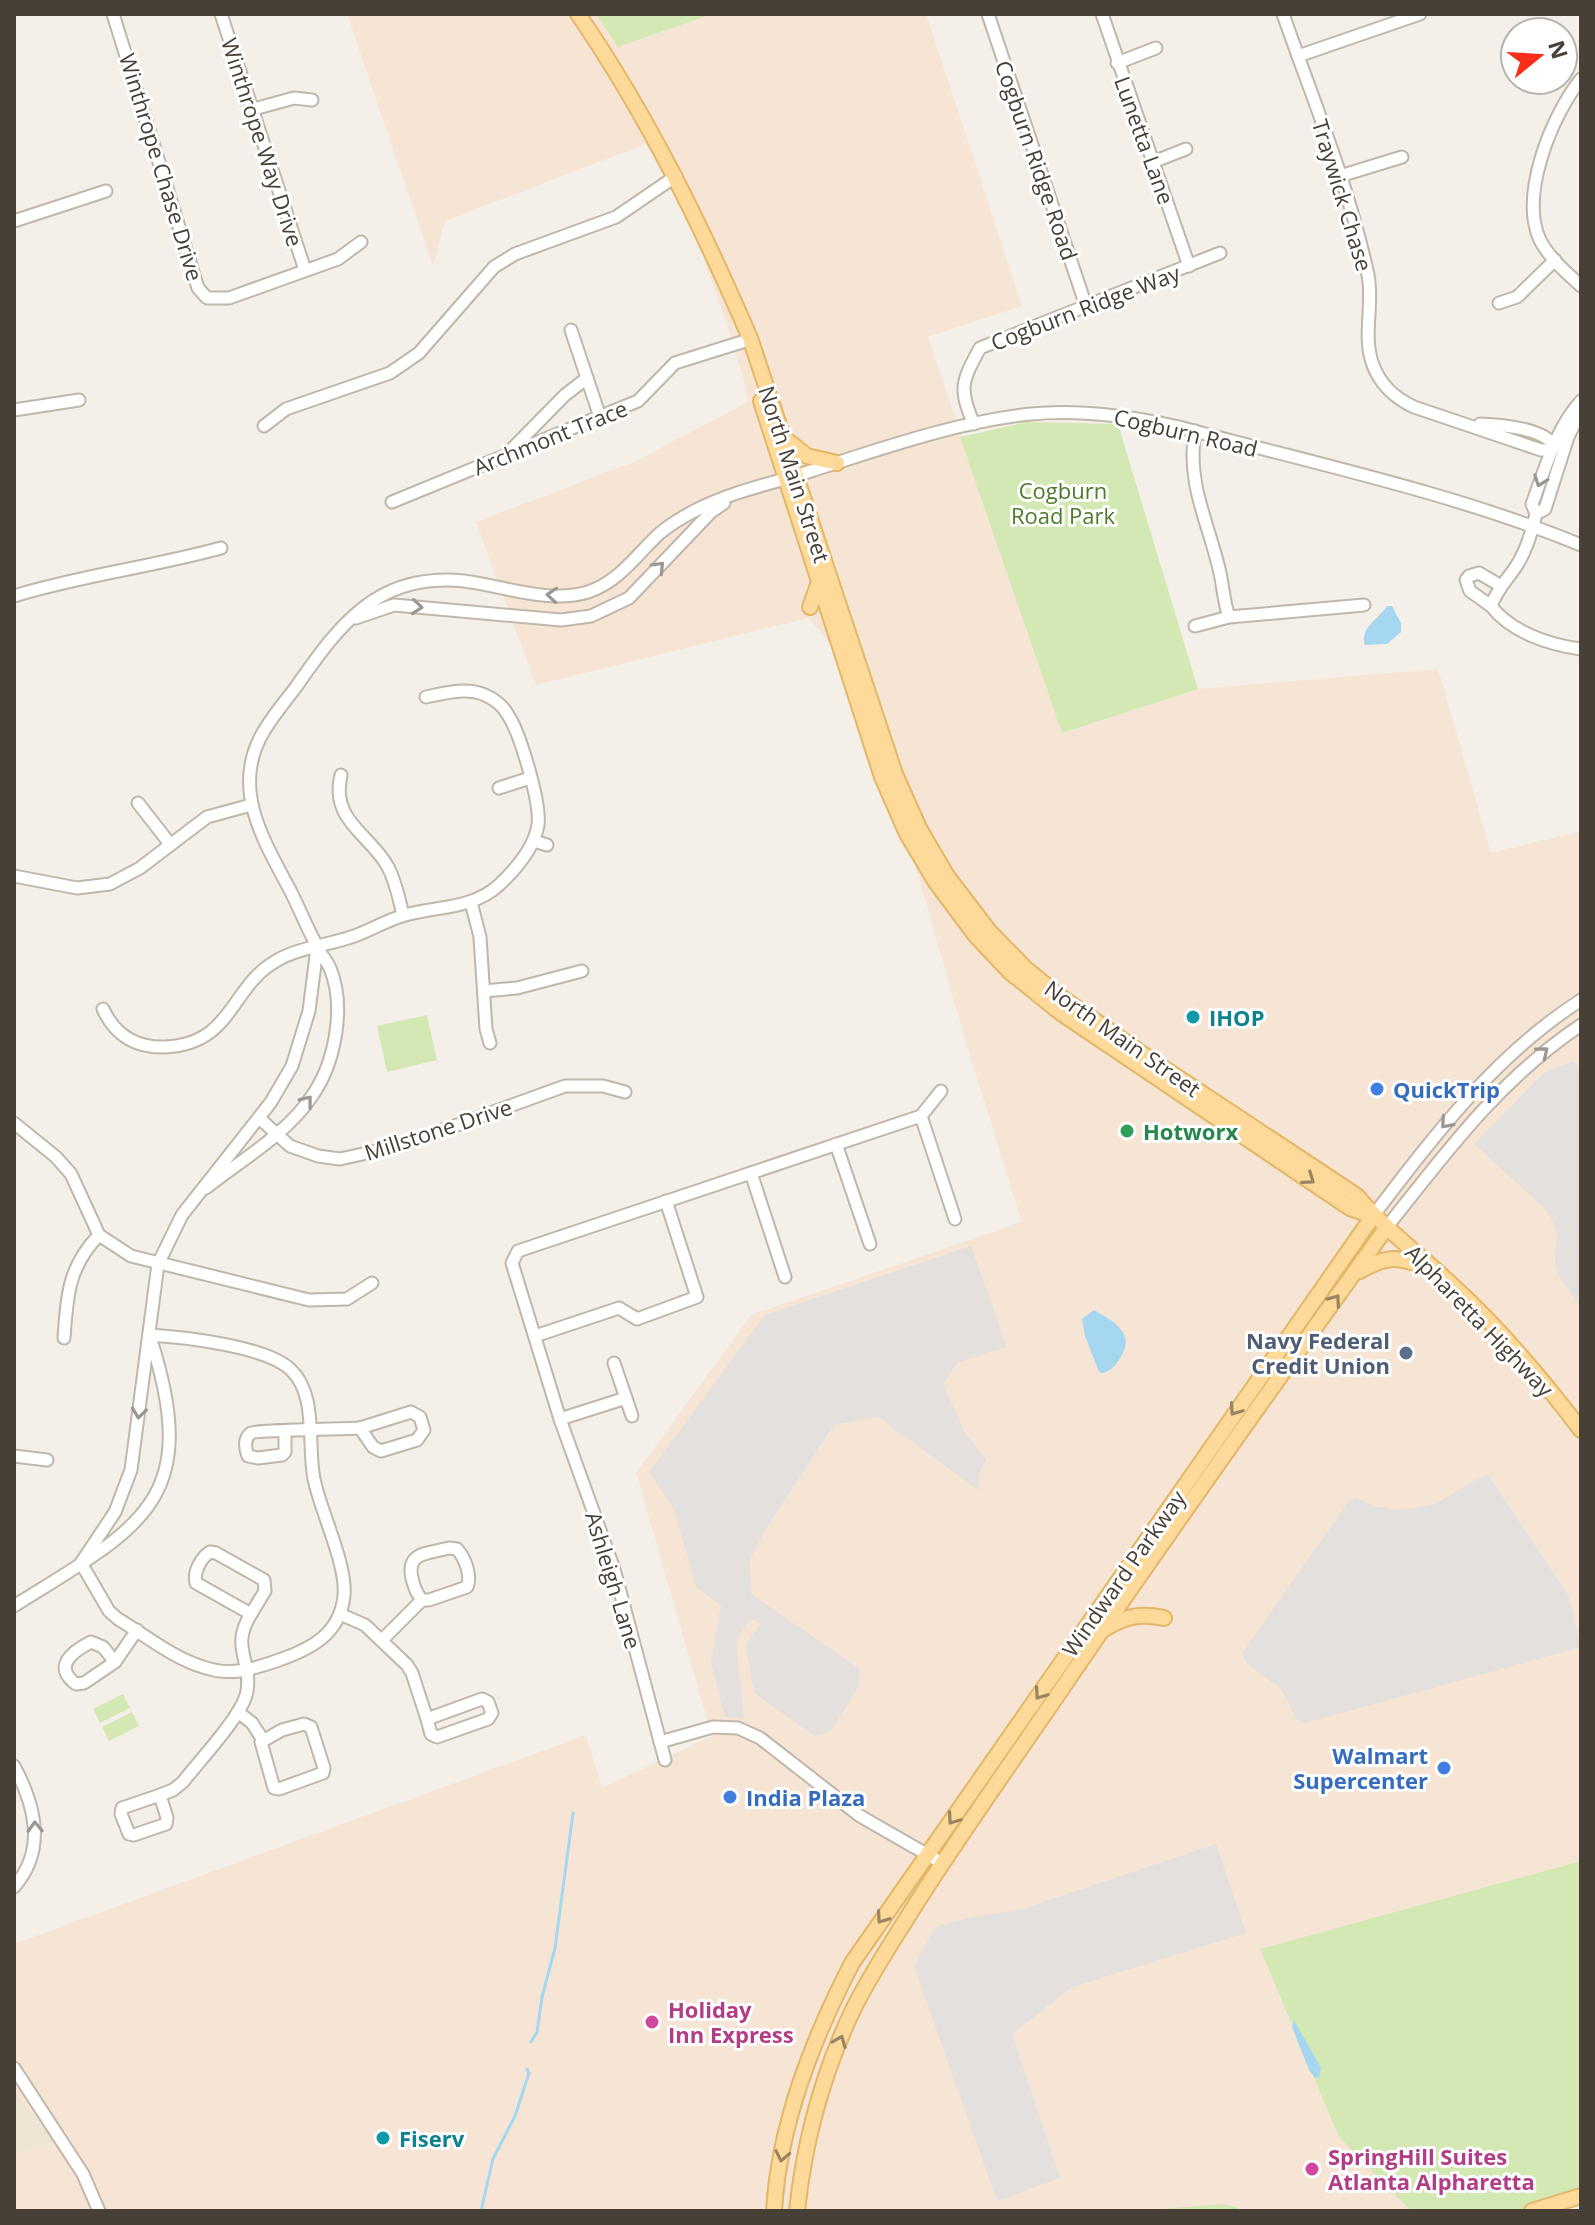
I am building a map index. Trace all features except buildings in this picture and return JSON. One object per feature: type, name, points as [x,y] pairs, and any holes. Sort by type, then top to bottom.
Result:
[{"type":"main road","name":"North Main Street","points":[[578,14],[629,93],[676,176],[750,338],[783,437],[818,580],[874,754],[899,816],[935,881],[985,946],[1022,983],[1071,1021],[1350,1208],[1373,1216]]},
{"type":"main road","name":"North Main Street","points":[[723,275],[742,342],[900,786],[938,862],[977,918],[1012,956],[1054,992],[1357,1196],[1373,1216]]},
{"type":"main road","points":[[783,437],[807,456],[837,463]]},
{"type":"main road","points":[[810,607],[816,596],[818,580]]},
{"type":"main road","name":"Alpharetta Highway","points":[[1373,1216],[1437,1271],[1501,1336],[1581,1430]]},
{"type":"main road","name":"Windward Parkway","points":[[774,2211],[780,2164],[797,2093],[821,2027],[852,1963],[1373,1216]]},
{"type":"main road","name":"Windward Parkway","points":[[797,2211],[809,2136],[831,2064],[868,1979],[942,1863],[1102,1630],[1387,1227]]},
{"type":"main road","points":[[1352,1276],[1387,1257],[1437,1271]]},
{"type":"main road","points":[[1102,1630],[1133,1615],[1164,1618]]},
{"type":"main road","points":[[1532,2211],[1581,2196]]},
{"type":"street","name":"Winthrope Chase Drive","points":[[113,14],[198,288],[207,298],[229,298],[338,259],[361,242]]},
{"type":"street","name":"Winthrope Way Drive","points":[[221,14],[305,270]]},
{"type":"street","name":"Cogburn Ridge Road","points":[[988,14],[1086,306]]},
{"type":"street","name":"Lunetta Lane","points":[[1102,14],[1189,266]]},
{"type":"street","name":"Traywick Chase","points":[[1283,14],[1340,176],[1368,274],[1371,302],[1369,348],[1379,380],[1399,400],[1463,423],[1514,427],[1548,438],[1559,448]]},
{"type":"street","points":[[1298,56],[1415,15]]},
{"type":"street","points":[[1117,63],[1156,48]]},
{"type":"street","points":[[1581,79],[1557,115],[1536,184],[1533,212],[1543,245],[1581,286]]},
{"type":"street","points":[[254,109],[294,98],[312,100]]},
{"type":"street","points":[[1153,162],[1186,149]]},
{"type":"street","points":[[1340,176],[1402,157]]},
{"type":"street","points":[[264,426],[286,409],[405,365],[494,267],[515,254],[616,217],[676,176]]},
{"type":"street","points":[[14,221],[106,191]]},
{"type":"street","name":"Cogburn Ridge Way","points":[[974,424],[963,400],[964,386],[967,372],[980,348],[1220,253]]},
{"type":"street","points":[[1499,303],[1517,297],[1555,260]]},
{"type":"street","points":[[571,330],[600,417]]},
{"type":"street","name":"Archmont Trace","points":[[392,502],[638,401],[675,363],[742,342]]},
{"type":"street","points":[[506,455],[565,395],[587,378]]},
{"type":"street","points":[[14,410],[79,400]]},
{"type":"street","points":[[1559,448],[1562,425],[1581,401]]},
{"type":"street","points":[[1491,606],[1494,594],[1516,566],[1533,527],[1536,514],[1532,504],[1581,410]]},
{"type":"street","name":"Cogburn Road","points":[[251,805],[250,770],[260,737],[332,636],[363,607],[385,594],[430,581],[465,582],[553,596],[589,592],[616,577],[676,521],[702,506],[974,424],[1032,414],[1067,412],[1137,418],[1459,503],[1581,545]]},
{"type":"street","points":[[1195,431],[1193,478],[1220,572],[1229,617]]},
{"type":"street","points":[[343,624],[394,605],[561,620],[591,616],[629,598],[711,512],[738,494]]},
{"type":"street","points":[[14,596],[45,586],[165,564],[221,548]]},
{"type":"street","points":[[1501,586],[1479,573],[1466,580],[1470,591],[1491,606],[1499,617],[1531,635],[1581,649]]},
{"type":"street","points":[[1195,626],[1229,617],[1364,605]]},
{"type":"street","points":[[103,1009],[110,1025],[126,1040],[165,1047],[182,1044],[201,1038],[218,1026],[261,971],[278,959],[357,935],[403,915],[471,902],[499,885],[534,841],[539,812],[513,723],[497,702],[484,695],[467,691],[426,697]]},
{"type":"street","points":[[341,775],[339,792],[344,813],[355,830],[387,864],[403,915]]},
{"type":"street","points":[[499,788],[530,778]]},
{"type":"street","points":[[138,803],[170,844]]},
{"type":"street","points":[[14,876],[77,888],[110,884],[140,868],[207,817],[251,805],[259,831],[330,969],[337,1001],[335,1032],[328,1065],[313,1096],[290,1122],[206,1188]]},
{"type":"street","points":[[534,841],[547,845]]},
{"type":"street","points":[[471,902],[480,937],[490,1043]]},
{"type":"street","points":[[81,1563],[115,1512],[131,1470],[158,1264],[182,1215],[206,1188],[282,1086],[302,1041],[317,948]]},
{"type":"street","points":[[484,991],[517,988],[582,971]]},
{"type":"street","name":"Windward Parkway","points":[[1373,1216],[1428,1144],[1505,1057],[1546,1023],[1581,1000]]},
{"type":"street","name":"Windward Parkway","points":[[1387,1227],[1488,1102],[1524,1068],[1581,1025]]},
{"type":"street","name":"Millstone Drive","points":[[259,1118],[290,1146],[318,1156],[340,1159],[399,1146],[565,1086],[603,1086],[625,1092]]},
{"type":"street","points":[[941,1091],[921,1116],[955,1219]]},
{"type":"street","name":"Ashleigh Lane","points":[[665,1760],[614,1569],[560,1419],[512,1263],[518,1251],[921,1116]]},
{"type":"street","points":[[14,1124],[56,1157],[71,1174],[99,1235],[131,1256],[309,1300],[347,1299],[372,1283]]},
{"type":"street","points":[[836,1144],[870,1244]]},
{"type":"street","points":[[751,1173],[785,1277]]},
{"type":"street","points":[[535,1336],[619,1308],[637,1319],[697,1297],[666,1201]]},
{"type":"street","points":[[64,1338],[70,1282],[82,1252],[99,1235]]},
{"type":"street","points":[[81,1563],[109,1611],[201,1667],[223,1672],[245,1672],[313,1647],[329,1632],[340,1614],[344,1597],[343,1580],[315,1482],[305,1392],[292,1370],[271,1357],[188,1338],[149,1335]]},
{"type":"street","points":[[14,1606],[125,1534],[144,1514],[162,1485],[170,1451],[169,1411],[149,1335]]},
{"type":"street","points":[[614,1363],[632,1416]]},
{"type":"street","points":[[560,1419],[626,1398]]},
{"type":"street","points":[[285,1432],[360,1428],[411,1412],[420,1417],[424,1430],[417,1440],[381,1451],[373,1447],[360,1428]]},
{"type":"street","points":[[14,1456],[47,1460]]},
{"type":"street","points":[[382,1640],[422,1600],[467,1587],[469,1577],[457,1549],[449,1548],[416,1557],[410,1562],[409,1569],[422,1600]]},
{"type":"street","points":[[160,1795],[183,1782],[238,1712],[247,1692],[240,1636],[265,1591],[264,1580],[216,1553],[206,1555],[194,1573],[196,1583],[251,1614]]},
{"type":"street","points":[[340,1614],[365,1625],[412,1673],[431,1734],[437,1737],[488,1719],[492,1713],[488,1702],[482,1699],[427,1719]]},
{"type":"street","points":[[115,1662],[103,1647],[91,1642],[66,1659],[63,1668],[71,1681],[79,1685],[115,1662],[137,1630]]},
{"type":"street","points":[[238,1712],[252,1723],[263,1740]]},
{"type":"street","points":[[308,1724],[320,1754],[323,1773],[279,1789],[274,1788],[261,1746],[263,1740],[282,1730],[308,1724]]},
{"type":"street","points":[[660,1742],[713,1727],[738,1728],[760,1738],[860,1816],[942,1863]]},
{"type":"street","points":[[14,1766],[34,1813],[36,1840],[28,1867],[14,1887]]},
{"type":"street","points":[[14,2068],[83,2174],[99,2211]]},
{"type":"shaded area","points":[[347,14],[596,14],[619,47],[712,14],[926,14],[1022,306],[928,337],[1062,733],[1198,689],[1438,669],[1491,853],[1581,831],[1581,1861],[1260,1949],[1339,2137],[1411,2211],[14,2211],[14,2152],[53,2140],[14,2090],[14,1944],[586,1735],[602,1788],[712,1736],[636,1473],[751,1315],[1022,1222],[964,1036],[893,788],[853,675],[820,631],[808,618],[536,685],[476,522],[634,462],[748,402],[744,380],[699,237],[646,144],[445,221],[433,266]]},
{"type":"shaded area","points":[[1573,1061],[1581,1074],[1581,1307],[1558,1275],[1555,1264],[1557,1232],[1553,1220],[1543,1207],[1474,1144],[1545,1072]]},
{"type":"shaded area","points":[[971,1246],[1007,1347],[957,1363],[943,1384],[965,1433],[986,1459],[980,1472],[978,1490],[878,1417],[834,1425],[767,1527],[750,1560],[751,1594],[860,1669],[858,1687],[831,1731],[815,1736],[754,1693],[746,1644],[761,1623],[749,1619],[736,1643],[744,1719],[725,1717],[711,1663],[721,1605],[696,1587],[674,1509],[649,1472],[765,1315]]},
{"type":"shaded area","points":[[1488,1475],[1568,1595],[1580,1643],[1578,1648],[1305,1723],[1298,1721],[1281,1689],[1248,1664],[1243,1652],[1349,1501],[1355,1498],[1395,1510],[1415,1508],[1437,1503]]},
{"type":"shaded area","points":[[1216,1844],[1246,1933],[1072,1987],[1012,2034],[1060,2178],[997,2201],[914,1966],[935,1927],[1023,1909]]},
{"type":"shaded area","points":[[14,2090],[54,2141],[14,2152]]},
{"type":"green space","points":[[596,14],[712,14],[618,47]]},
{"type":"green space","name":"Cogburn Road Park","points":[[1027,422],[1118,424],[1198,689],[1062,733],[960,437]]},
{"type":"green space","points":[[427,1015],[437,1060],[387,1072],[377,1026]]},
{"type":"green space","points":[[123,1694],[130,1708],[100,1723],[93,1709]]},
{"type":"green space","points":[[132,1712],[139,1726],[109,1741],[102,1727]]},
{"type":"green space","points":[[1581,1861],[1581,2191],[1552,2198],[1521,2211],[1411,2211],[1339,2137],[1260,1949]]},
{"type":"green space","points":[[1222,2204],[1242,2211],[1139,2211]]},
{"type":"water","points":[[1387,606],[1392,606],[1401,623],[1401,632],[1387,644],[1365,645],[1367,629]]},
{"type":"water","points":[[1094,1310],[1120,1328],[1126,1340],[1118,1361],[1103,1373],[1099,1372],[1085,1336],[1082,1319]]},
{"type":"water","points":[[1294,2020],[1321,2068],[1319,2077],[1315,2078],[1309,2070],[1292,2027]]},
{"type":"waterway","points":[[531,2042],[537,2032],[542,1997],[555,1948],[573,1813]]},
{"type":"waterway","points":[[481,2211],[493,2159],[515,2116],[529,2073],[527,2069]]},
{"type":"place","name":"IHOP","points":[[1193,1017]]},
{"type":"place","name":"QuickTrip","points":[[1377,1089]]},
{"type":"place","name":"Hotworx","points":[[1127,1131]]},
{"type":"place","name":"Navy Federal Credit Union","points":[[1406,1353]]},
{"type":"place","name":"Walmart Supercenter","points":[[1444,1768]]},
{"type":"place","name":"India Plaza","points":[[730,1797]]},
{"type":"place","name":"Holiday Inn Express","points":[[652,2022]]},
{"type":"place","name":"Fiserv","points":[[383,2138]]},
{"type":"place","name":"SpringHill Suites Atlanta Alpharetta","points":[[1312,2169]]}]
